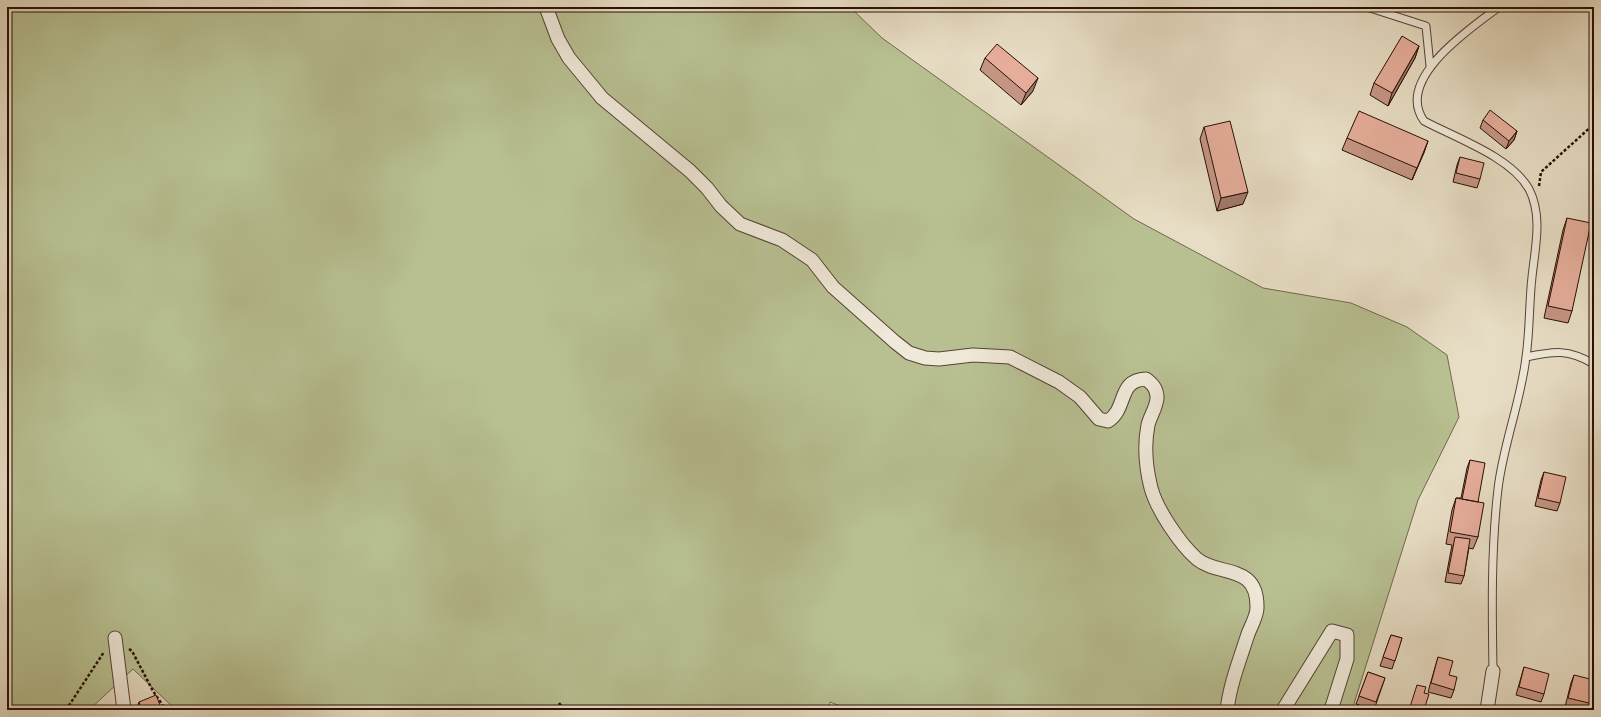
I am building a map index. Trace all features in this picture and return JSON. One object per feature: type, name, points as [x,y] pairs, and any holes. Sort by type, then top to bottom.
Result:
[{"type":"street","points":[[546,7],[558,39],[569,58],[602,98],[690,171],[707,188],[720,206],[740,224],[782,240],[812,260],[833,287],[895,342],[909,352],[924,358],[939,359],[973,355],[1010,357],[1059,382],[1080,397],[1099,419],[1108,421],[1115,416],[1128,386],[1135,379],[1146,379],[1155,386],[1157,397],[1148,425],[1146,453],[1152,489],[1161,511],[1178,537],[1197,559],[1207,565],[1239,574],[1247,579],[1254,591],[1257,609],[1228,695],[1227,710]]},
{"type":"street","points":[[1283,710],[1332,631],[1347,635],[1347,658],[1331,710]]},
{"type":"street","points":[[115,638],[124,710]]},
{"type":"street","points":[[1487,710],[1493,671]]},
{"type":"lane","points":[[1367,7],[1426,26],[1430,66]]},
{"type":"lane","points":[[1493,671],[1492,589],[1498,488],[1526,357],[1530,292],[1537,224],[1536,208],[1529,189],[1517,174],[1493,156],[1424,122],[1419,115],[1418,106],[1419,91],[1430,66],[1472,27],[1499,7]]},
{"type":"lane","points":[[1526,357],[1553,351],[1580,356],[1594,364]]},
{"type":"path","points":[[1536,208],[1541,172],[1594,124]]},
{"type":"path","points":[[559,703],[564,710]]},
{"type":"green space","points":[[7,7],[850,7],[882,38],[1134,219],[1263,288],[1351,303],[1407,327],[1447,355],[1459,417],[1418,500],[1352,710],[851,710],[830,702],[829,710],[176,710],[133,669],[89,710],[7,710]]},
{"type":"building","points":[[1402,36],[1419,46],[1392,93],[1374,83]]},
{"type":"building","points":[[997,44],[1038,78],[1026,93],[985,58]]},
{"type":"building","points":[[1490,110],[1517,131],[1509,141],[1483,120]]},
{"type":"building","points":[[1359,111],[1428,141],[1417,168],[1347,138]]},
{"type":"building","points":[[1230,121],[1248,192],[1221,198],[1204,127]]},
{"type":"building","points":[[1460,157],[1484,163],[1480,179],[1456,173]]},
{"type":"building","points":[[1567,218],[1591,223],[1572,311],[1548,306]]},
{"type":"building","points":[[1470,460],[1485,463],[1478,502],[1462,499]]},
{"type":"building","points":[[1544,472],[1566,477],[1560,503],[1538,498]]},
{"type":"building","points":[[1456,498],[1484,503],[1478,537],[1450,532]]},
{"type":"building","points":[[1455,537],[1470,539],[1464,576],[1448,573]]},
{"type":"building","points":[[1391,635],[1402,638],[1395,661],[1383,657]]},
{"type":"building","points":[[1438,657],[1453,661],[1449,675],[1457,677],[1454,690],[1431,683]]},
{"type":"building","points":[[1524,667],[1549,674],[1544,694],[1519,687]]},
{"type":"building","points":[[1368,672],[1385,678],[1376,702],[1359,696]]},
{"type":"building","points":[[1574,675],[1594,680],[1593,704],[1568,698]]},
{"type":"building","points":[[1417,685],[1426,687],[1424,693],[1429,694],[1424,710],[1409,710]]},
{"type":"building","points":[[156,695],[162,710],[142,710],[139,702]]}]
